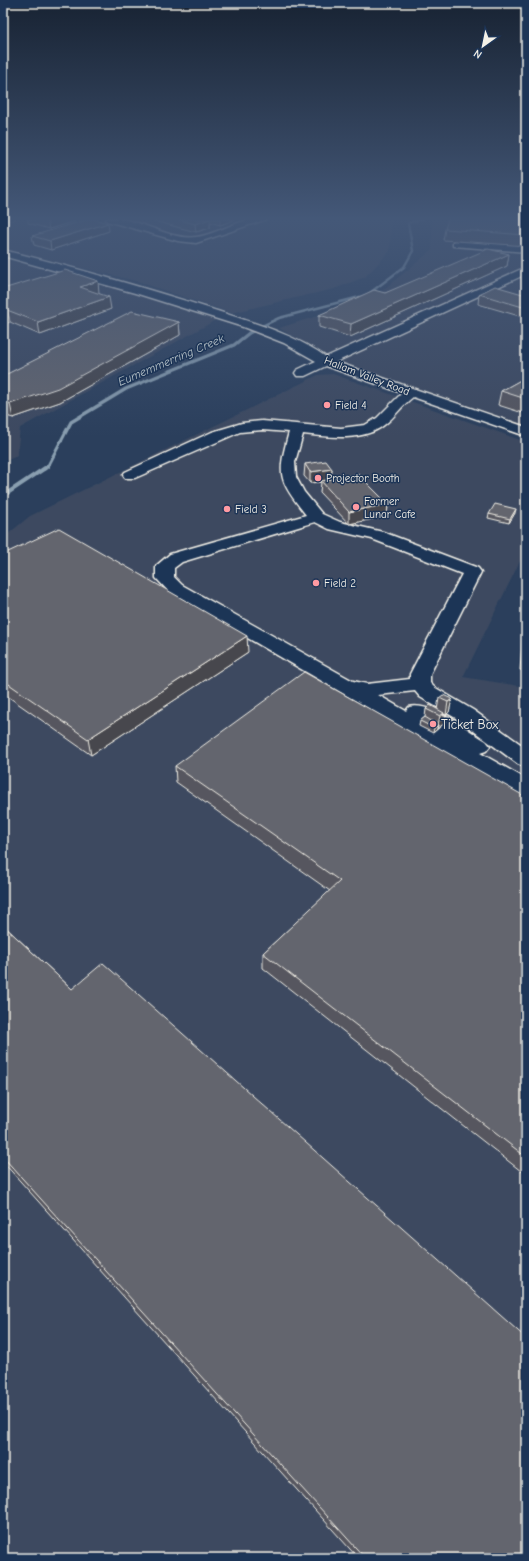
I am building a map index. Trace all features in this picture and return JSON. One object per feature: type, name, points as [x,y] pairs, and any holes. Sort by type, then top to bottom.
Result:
[{"type":"street","name":"Hallam Valley Road","points":[[147,292],[271,334],[311,352],[326,362],[526,432]]},
{"type":"street","points":[[301,373],[479,292]]},
{"type":"street","points":[[130,475],[199,443],[240,427],[255,425],[342,432],[369,428],[378,424],[400,400],[411,393]]},
{"type":"street","points":[[297,429],[288,462],[288,477],[300,498],[316,516],[335,526],[377,535],[472,572],[420,674],[418,710]]},
{"type":"street","points":[[316,516],[176,558],[165,566],[165,578],[176,589],[348,687],[383,702],[418,710],[526,781]]},
{"type":"street","points":[[348,687],[418,710],[526,772]]},
{"type":"street","points":[[348,687],[367,690],[418,710],[526,767]]},
{"type":"street","points":[[418,710],[427,692],[466,715],[526,759]]},
{"type":"street","points":[[418,710],[526,789]]},
{"type":"shaded area","points":[[3,292],[128,292],[216,320],[20,428],[17,456],[3,462]]},
{"type":"shaded area","points":[[168,292],[322,292],[231,313]]},
{"type":"shaded area","points":[[381,292],[472,292],[327,358],[279,328],[372,299]]},
{"type":"shaded area","points":[[490,292],[526,292],[526,426],[338,362]]},
{"type":"shaded area","points":[[333,374],[526,442],[526,549],[463,677],[526,687],[526,1558],[3,1558],[3,538],[30,516],[318,375]]},
{"type":"building","points":[[3,292],[94,292],[109,297],[38,322],[7,310],[3,311]]},
{"type":"building","points":[[370,292],[424,292],[351,324],[319,315]]},
{"type":"building","points":[[483,292],[515,292],[526,295],[526,308],[479,294]]},
{"type":"building","points":[[132,311],[179,322],[58,388],[10,404],[3,402],[3,376]]},
{"type":"building","points":[[526,377],[526,399],[501,391]]},
{"type":"building","points":[[326,461],[332,469],[310,472],[305,464]]},
{"type":"building","points":[[358,474],[388,504],[349,512],[321,481]]},
{"type":"building","points":[[495,504],[516,509],[510,519],[489,514]]},
{"type":"building","points":[[59,528],[247,636],[88,739],[3,680],[3,555]]},
{"type":"building","points":[[526,626],[526,654],[524,654]]},
{"type":"building","points":[[304,672],[526,797],[526,1157],[263,953],[340,881],[175,766]]},
{"type":"building","points":[[443,695],[452,699],[448,702],[439,698]]},
{"type":"building","points":[[430,705],[444,713],[440,716],[426,709]]},
{"type":"building","name":"Ticket Box","points":[[425,717],[438,725],[434,728],[420,721]]},
{"type":"building","points":[[3,925],[72,989],[103,963],[526,1338],[526,1558],[365,1558],[3,1157]]},
{"type":"waterway","name":"Eumemmerring Creek","points":[[259,327],[279,318],[367,295],[371,292]]},
{"type":"waterway","name":"Eumemmerring Creek","points":[[44,469],[48,466],[71,422],[126,389],[234,345],[249,333],[259,327]]},
{"type":"waterway","name":"Eumemmerring Creek","points":[[3,496],[45,468]]},
{"type":"place","name":"Field 4","points":[[327,405]]},
{"type":"place","name":"Projector Booth","points":[[318,478]]},
{"type":"place","name":"Former Lunar Cafe","points":[[356,507]]},
{"type":"place","name":"Field 3","points":[[227,509]]},
{"type":"place","name":"Field 2","points":[[316,583]]},
{"type":"place","name":"Ticket Box","points":[[433,724]]}]
